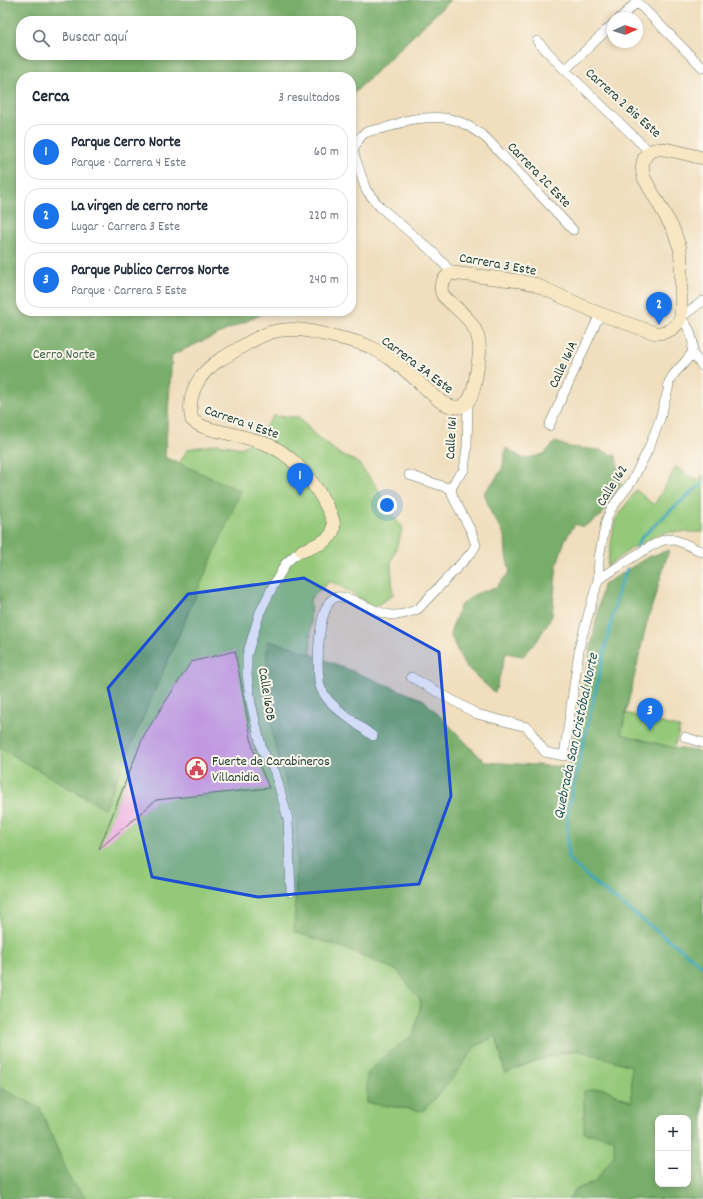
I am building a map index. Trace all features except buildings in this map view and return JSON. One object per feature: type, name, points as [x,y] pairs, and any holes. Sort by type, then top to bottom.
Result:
[{"type":"street","points":[[626,12],[636,1],[703,68]]},
{"type":"street","points":[[565,70],[607,30]]},
{"type":"street","name":"Carrera 2 Bis Este","points":[[537,41],[646,156],[660,149],[703,158]]},
{"type":"street","name":"Carrera 2C Este","points":[[356,144],[358,139],[368,131],[388,128],[413,119],[435,118],[459,121],[486,138],[573,230]]},
{"type":"street","points":[[646,156],[641,170],[644,178],[674,229],[680,248],[682,317],[690,332],[693,343],[692,353],[703,367]]},
{"type":"street","name":"Carrera 3 Este","points":[[356,160],[366,190],[380,207],[434,253],[452,273],[534,284],[600,314],[655,333],[664,333],[672,330],[678,325],[682,317]]},
{"type":"street","name":"Calle 161","points":[[451,489],[456,479],[464,470],[467,456],[468,402],[472,396],[475,385],[479,356],[479,339],[475,329],[469,320],[443,296],[441,288],[442,283],[447,276],[452,273]]},
{"type":"street","points":[[682,317],[703,301]]},
{"type":"street","name":"Calle 161A","points":[[549,426],[600,314]]},
{"type":"street","name":"Carrera 3A Este","points":[[192,420],[190,407],[191,397],[196,384],[204,372],[215,363],[260,337],[272,332],[290,329],[303,330],[357,342],[370,347],[384,355],[447,406],[461,406],[468,402]]},
{"type":"street","name":"Calle 162","points":[[411,677],[477,714],[527,727],[545,752],[564,756],[580,644],[598,580],[599,558],[606,521],[611,510],[632,481],[648,450],[659,422],[669,382],[692,353]]},
{"type":"street","name":"Carrera 4 Este","points":[[192,420],[202,427],[262,443],[274,447],[282,452],[299,467],[323,498],[334,522],[333,530]]},
{"type":"street","points":[[373,736],[334,705],[326,697],[320,686],[318,666],[319,642],[326,608],[330,601],[335,597],[346,596],[383,614],[394,616],[407,614],[418,609],[471,553],[476,545],[471,531],[453,498],[451,489],[409,475]]},
{"type":"street","name":"Calle 160B","points":[[291,892],[288,819],[274,772],[262,750],[251,703],[247,675],[247,655],[260,612],[286,563],[295,555],[324,541],[330,536],[333,530]]},
{"type":"street","points":[[598,580],[649,547],[668,539],[681,542],[703,552]]},
{"type":"street","points":[[685,737],[703,743]]},
{"type":"highlighted area","points":[[304,578],[439,652],[451,796],[419,884],[258,897],[152,877],[108,688],[188,594]]},
{"type":"green space","name":"Cerro Norte","points":[[0,0],[450,0],[356,91],[356,72],[16,72],[16,316],[258,316],[172,355],[165,457],[241,491],[104,808],[0,748]]},
{"type":"green space","points":[[0,393],[175,470],[188,449],[217,444],[242,448],[258,436],[273,416],[299,417],[313,433],[341,455],[357,462],[375,484],[392,515],[403,528],[391,563],[393,595],[373,608],[351,592],[330,581],[310,599],[311,664],[667,941],[703,1199],[0,1199]]},
{"type":"green space","points":[[555,442],[569,447],[600,450],[616,456],[621,483],[601,516],[583,527],[575,524],[565,540],[557,564],[552,616],[537,641],[523,656],[506,653],[495,693],[464,665],[450,634],[460,606],[475,594],[496,587],[510,572],[506,555],[505,536],[491,513],[484,492],[502,469],[506,448],[524,459],[544,454]]},
{"type":"green space","points":[[676,467],[697,481],[703,474],[703,532],[666,532],[632,548],[607,566],[615,521],[636,490],[654,505]]},
{"type":"green space","points":[[669,550],[646,626],[621,734],[674,748],[703,753],[703,1199],[568,1199],[577,1188],[594,1183],[614,1156],[614,1138],[584,1133],[584,1091],[603,1088],[632,1102],[631,1066],[578,1050],[546,1057],[505,1073],[496,1036],[476,1046],[449,1083],[423,1111],[367,1103],[367,1074],[382,1058],[414,1034],[421,1002],[398,971],[344,948],[294,932],[297,821],[273,737],[267,689],[267,641],[293,647],[424,700],[485,762],[568,767],[603,585],[648,557]]},
{"type":"green space","points":[[626,713],[680,728],[674,748],[621,734]]},
{"type":"green space","points":[[0,1088],[40,1108],[71,1181],[88,1199],[0,1199]]},
{"type":"waterway","name":"Quebrada San Cristóbal Norte","points":[[637,547],[641,538],[703,483]]},
{"type":"waterway","name":"Quebrada San Cristóbal Norte","points":[[627,569],[619,588],[567,815],[568,859],[598,886],[703,966]]},
{"type":"place","name":"La virgen de cerro norte","points":[[659,325]]},
{"type":"place","name":"Parque Cerro Norte","points":[[300,496]]},
{"type":"place","name":"Parque Publico Cerros Norte","points":[[650,731]]},
{"type":"place","name":"Fuerte de Carabineros Villanidia","points":[[196,768]]}]
